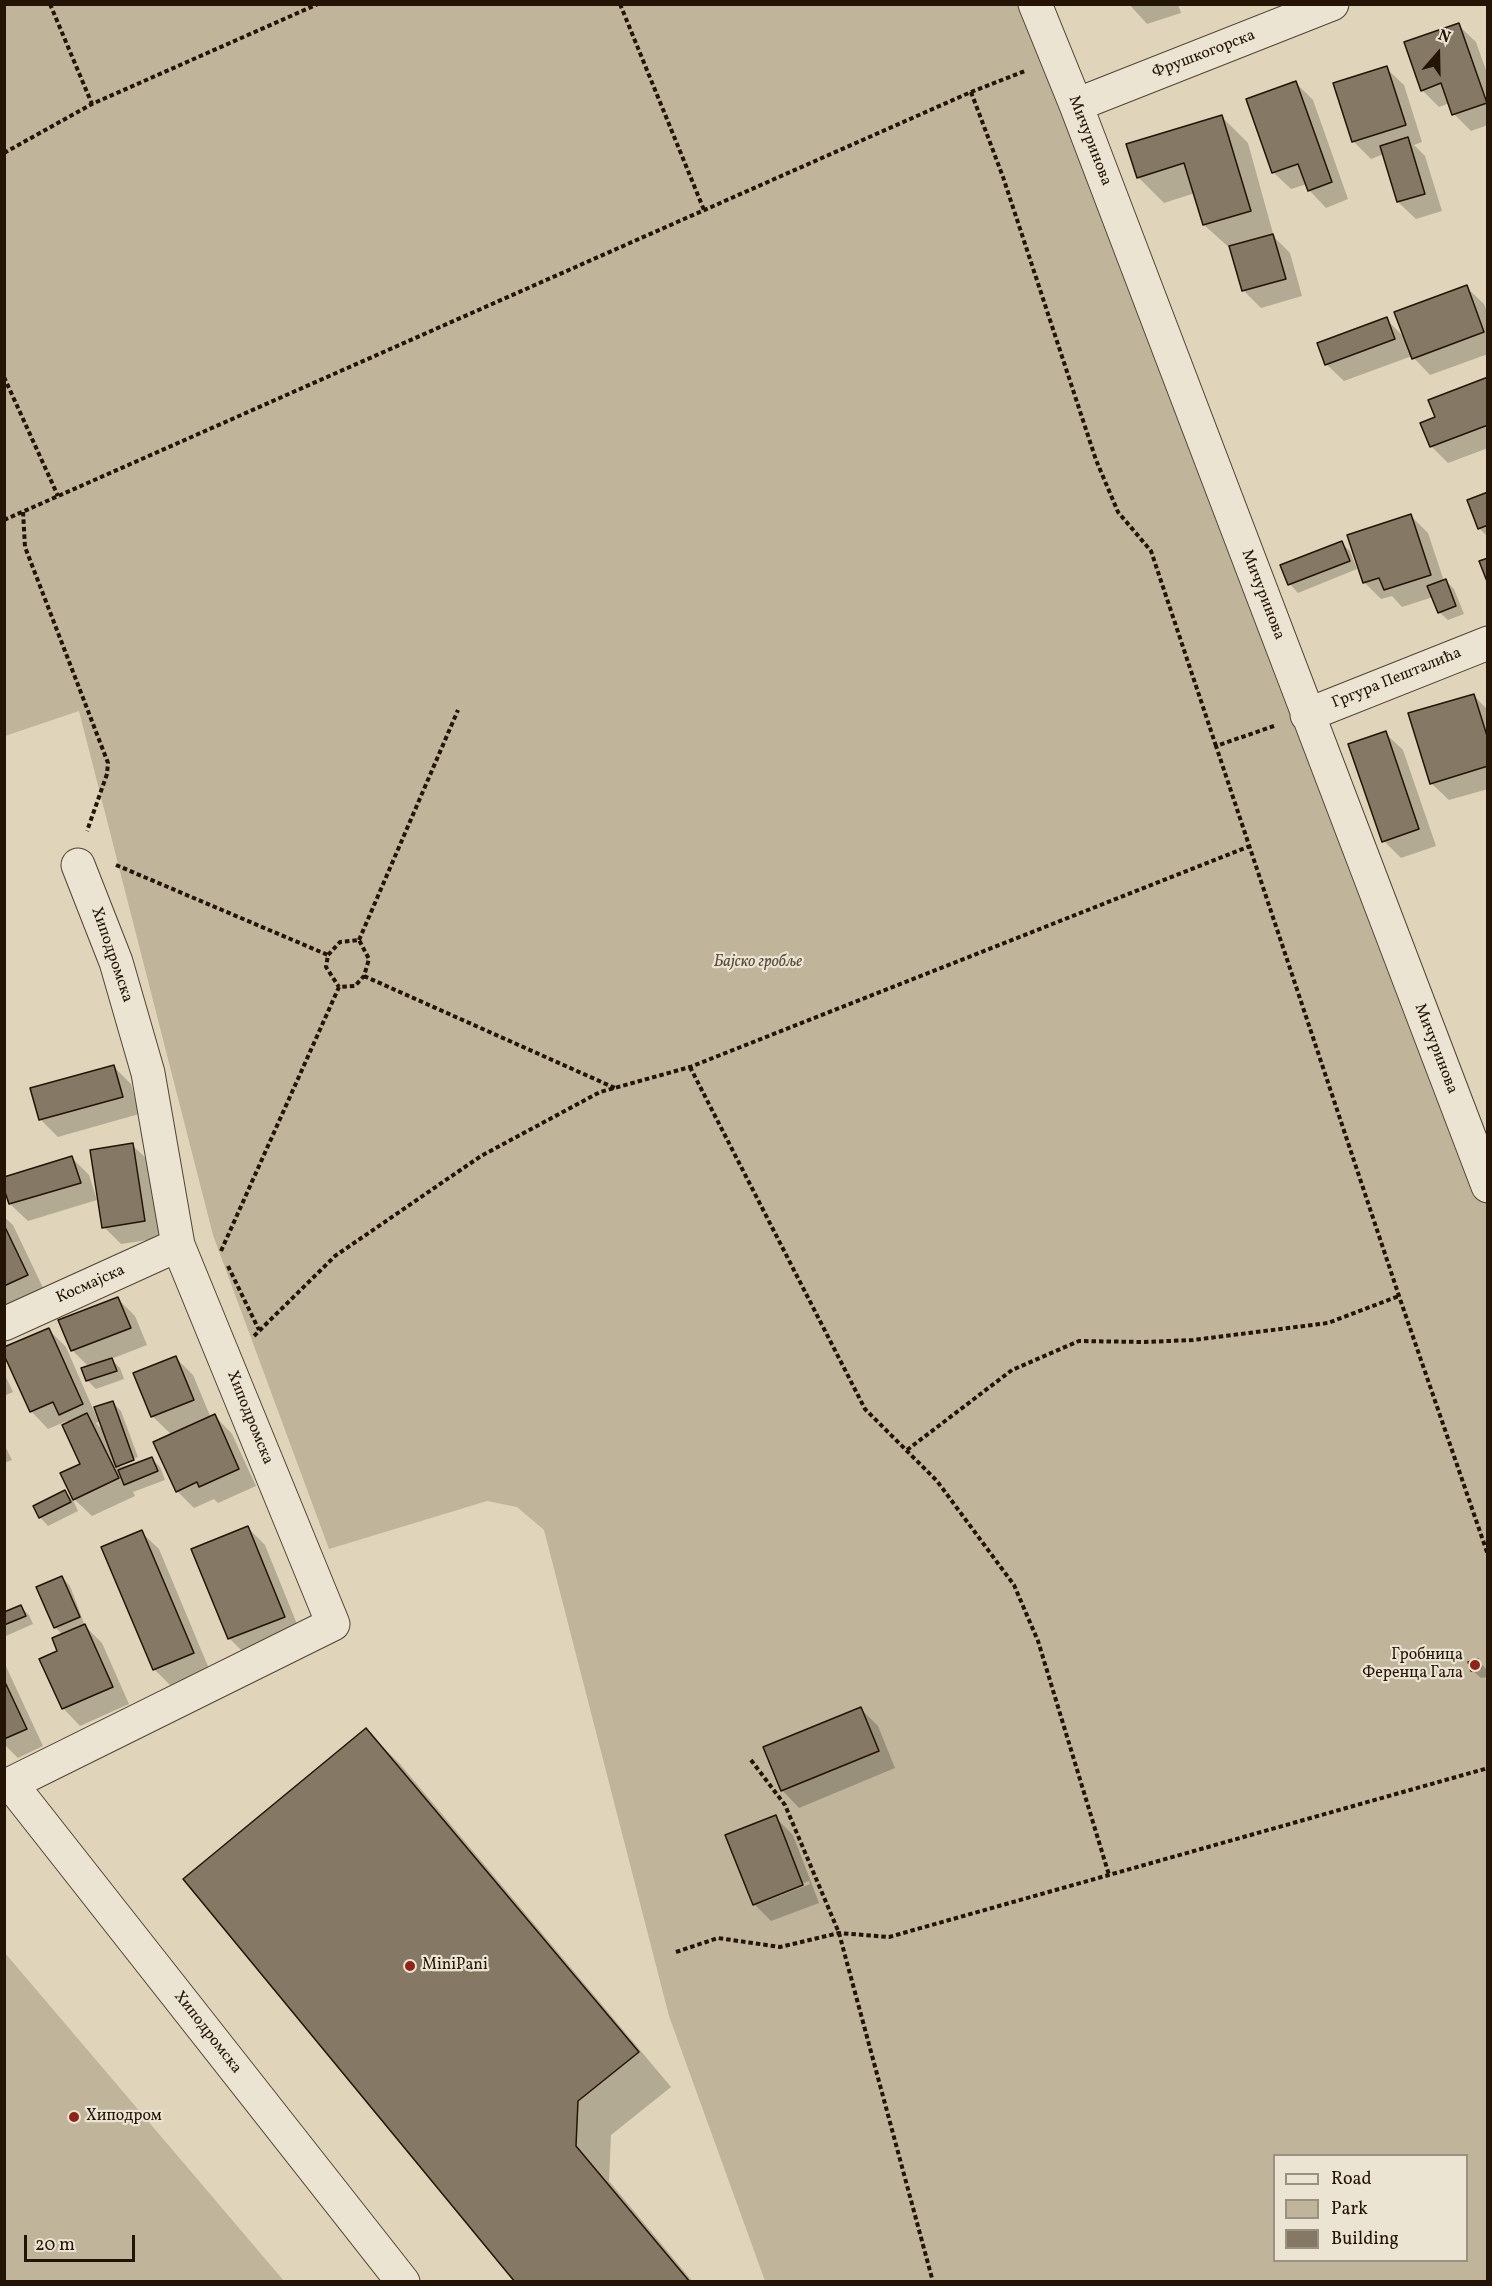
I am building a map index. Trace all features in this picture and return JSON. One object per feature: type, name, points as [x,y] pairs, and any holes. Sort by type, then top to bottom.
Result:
[{"type":"street","name":"Мичуринова","points":[[1035,4],[1076,105],[1488,1186]]},
{"type":"street","name":"Фрушкогорска","points":[[1076,105],[1332,4]]},
{"type":"street","name":"Гргура Пешталића","points":[[1307,715],[1488,643]]},
{"type":"street","name":"Хиподромска","points":[[80,858],[116,962],[148,1073],[178,1245],[333,1624],[8,1785],[403,2282]]},
{"type":"street","name":"Космајска","points":[[4,1324],[178,1245]]},
{"type":"path","points":[[50,4],[92,104]]},
{"type":"path","points":[[4,153],[92,104],[318,4]]},
{"type":"path","points":[[620,4],[704,210]]},
{"type":"path","points":[[4,520],[971,92],[1057,59]]},
{"type":"path","points":[[971,92],[1003,177],[1096,460],[1118,512],[1151,550],[1399,1296],[1488,1555]]},
{"type":"path","points":[[4,377],[58,496]]},
{"type":"path","points":[[23,512],[25,547],[108,763],[107,774],[80,858],[328,955]]},
{"type":"path","points":[[359,940],[458,710]]},
{"type":"path","points":[[1216,746],[1307,715]]},
{"type":"path","points":[[226,1363],[335,1256],[482,1156],[600,1092],[690,1067],[1250,846]]},
{"type":"path","points":[[339,987],[326,967],[328,955],[340,942],[359,940]]},
{"type":"path","points":[[339,987],[355,986],[364,976],[369,959],[359,940]]},
{"type":"path","points":[[364,976],[615,1088]]},
{"type":"path","points":[[259,1330],[221,1250],[339,987]]},
{"type":"path","points":[[690,1067],[866,1409],[937,1481],[1014,1585],[1038,1641],[1109,1875]]},
{"type":"path","points":[[907,1450],[1012,1370],[1079,1341],[1193,1340],[1328,1323],[1399,1296]]},
{"type":"path","points":[[751,1760],[784,1805],[839,1933],[933,2282]]},
{"type":"path","points":[[676,1952],[718,1938],[780,1947],[839,1933],[889,1937],[1488,1768]]},
{"type":"green space","name":"Бајско гробље","points":[[4,5],[1024,5],[1487,1203],[1487,2281],[765,2281],[669,2016],[544,1530],[517,1507],[487,1501],[329,1549],[213,1235],[79,711],[5,736]]},
{"type":"green space","name":"Хиподром","points":[[5,1953],[284,2281],[5,2281]]},
{"type":"building","points":[[1459,23],[1487,103],[1452,115],[1441,83],[1421,91],[1404,42]]},
{"type":"building","points":[[1387,66],[1406,125],[1352,142],[1333,83]]},
{"type":"building","points":[[1296,81],[1332,182],[1308,191],[1298,164],[1272,173],[1246,99]]},
{"type":"building","points":[[1222,115],[1251,211],[1203,225],[1184,163],[1137,178],[1126,144]]},
{"type":"building","points":[[1408,137],[1425,194],[1397,202],[1380,146]]},
{"type":"building","points":[[1273,234],[1286,279],[1242,291],[1229,246]]},
{"type":"building","points":[[1467,285],[1484,332],[1412,359],[1394,312]]},
{"type":"building","points":[[1387,317],[1395,339],[1325,365],[1317,343]]},
{"type":"building","points":[[1488,377],[1488,425],[1430,447],[1420,423],[1435,417],[1428,400]]},
{"type":"building","points":[[1488,492],[1488,525],[1478,529],[1467,500]]},
{"type":"building","points":[[1411,514],[1431,575],[1384,590],[1379,578],[1363,583],[1347,535]]},
{"type":"building","points":[[1342,541],[1350,561],[1288,585],[1280,565]]},
{"type":"building","points":[[1488,558],[1488,584],[1479,561]]},
{"type":"building","points":[[1446,579],[1456,606],[1438,613],[1427,586]]},
{"type":"building","points":[[1474,694],[1488,739],[1488,766],[1430,784],[1408,713]]},
{"type":"building","points":[[1386,731],[1419,829],[1382,842],[1348,744]]},
{"type":"building","points":[[114,1065],[123,1097],[39,1120],[30,1088]]},
{"type":"building","points":[[133,1143],[145,1221],[102,1228],[90,1150]]},
{"type":"building","points":[[72,1156],[81,1183],[9,1204],[4,1189],[4,1177]]},
{"type":"building","points":[[4,1225],[28,1275],[4,1286]]},
{"type":"building","points":[[118,1297],[131,1328],[71,1351],[58,1320]]},
{"type":"building","points":[[49,1328],[83,1404],[59,1415],[53,1402],[30,1412],[4,1355],[4,1347]]},
{"type":"building","points":[[176,1356],[194,1400],[151,1417],[133,1373]]},
{"type":"building","points":[[112,1358],[117,1371],[86,1381],[81,1368]]},
{"type":"building","points":[[113,1401],[134,1460],[116,1467],[94,1407]]},
{"type":"building","points":[[87,1413],[119,1478],[73,1500],[60,1473],[80,1464],[62,1425]]},
{"type":"building","points":[[215,1414],[239,1469],[199,1487],[197,1482],[176,1492],[153,1442]]},
{"type":"building","points":[[152,1457],[158,1471],[124,1485],[118,1470]]},
{"type":"building","points":[[65,1490],[71,1502],[39,1518],[33,1506]]},
{"type":"building","points":[[248,1526],[285,1617],[228,1639],[191,1549]]},
{"type":"building","points":[[142,1530],[194,1653],[153,1670],[101,1547]]},
{"type":"building","points":[[62,1576],[80,1617],[54,1628],[36,1587]]},
{"type":"building","points":[[21,1605],[26,1616],[4,1625],[4,1612]]},
{"type":"building","points":[[85,1624],[113,1687],[62,1709],[39,1659],[57,1651],[52,1638]]},
{"type":"building","name":"Гробница Ференца Гала","points":[[1478,1659],[1481,1668],[1471,1671],[1468,1662]]},
{"type":"building","points":[[4,1680],[27,1729],[4,1739]]},
{"type":"building","points":[[861,1707],[879,1751],[781,1791],[763,1747]]},
{"type":"building","name":"MiniPani","points":[[366,1728],[639,2052],[578,2101],[576,2146],[690,2282],[515,2282],[183,1879]]},
{"type":"building","points":[[776,1815],[803,1885],[753,1905],[725,1835]]},
{"type":"place","name":"Гробница Ференца Гала","points":[[1475,1665]]},
{"type":"place","name":"MiniPani","points":[[410,1966]]},
{"type":"place","name":"Хиподром","points":[[74,2117]]}]
